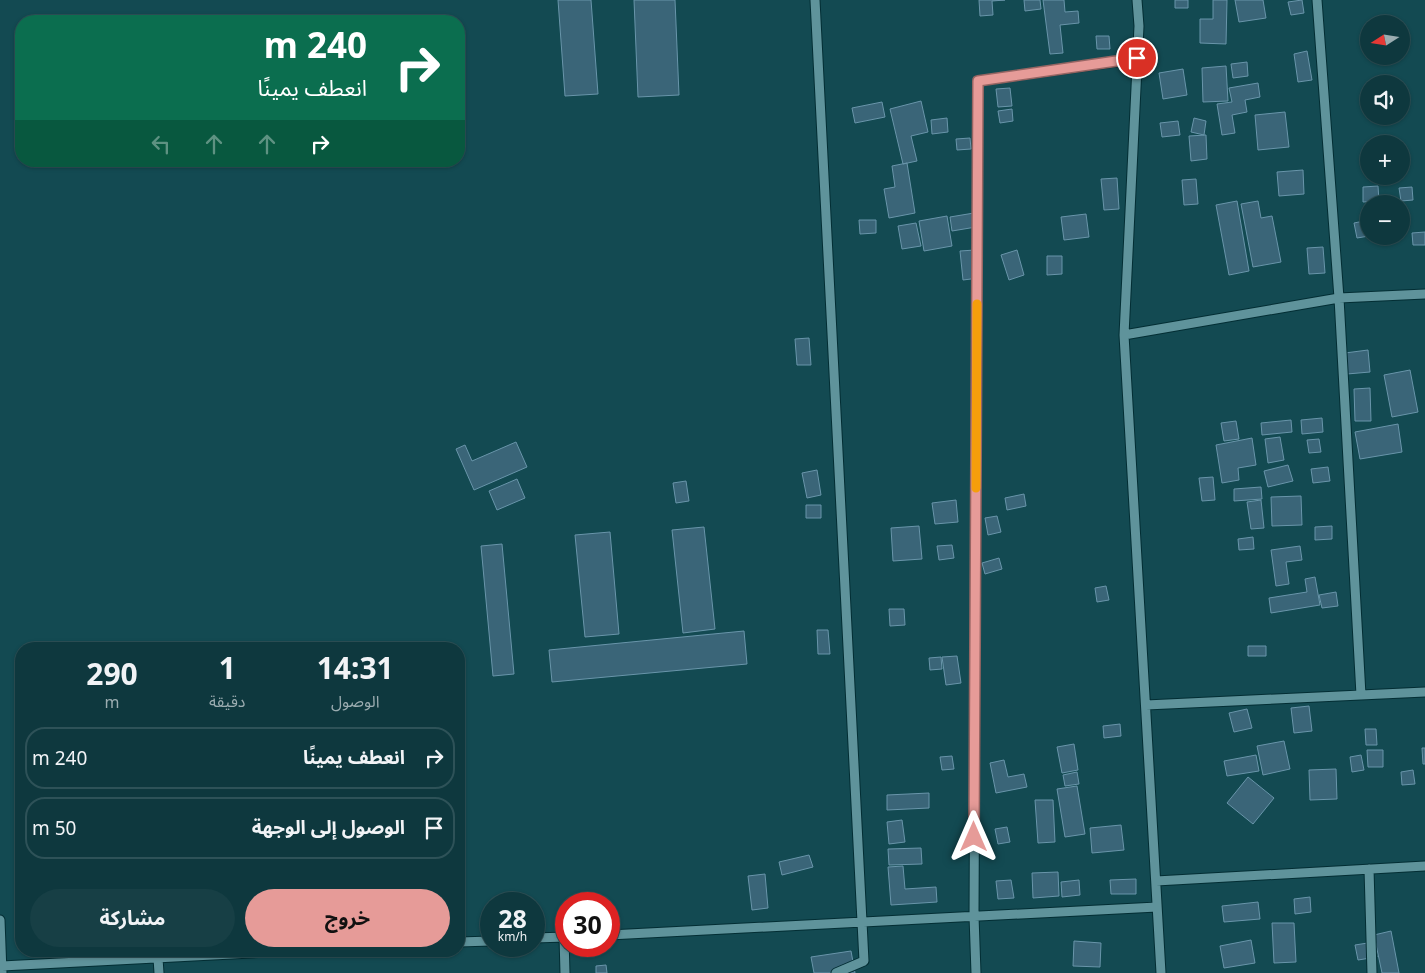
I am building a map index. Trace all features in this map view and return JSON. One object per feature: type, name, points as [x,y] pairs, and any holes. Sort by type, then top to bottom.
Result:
[{"type":"street","points":[[815,0],[864,961],[836,973]]},
{"type":"street","points":[[1137,0],[1139,26],[1124,335],[1161,973]]},
{"type":"street","points":[[1317,0],[1339,298],[1361,695]]},
{"type":"street","points":[[976,973],[974,916],[978,81],[1137,58]]},
{"type":"street","points":[[1124,335],[1339,298],[1425,294]]},
{"type":"street","points":[[1146,705],[1425,692]]},
{"type":"street","points":[[1156,881],[1425,866]]},
{"type":"street","points":[[1369,869],[1372,973]]},
{"type":"street","points":[[620,934],[1157,907]]},
{"type":"street","points":[[0,920],[2,969],[176,957]]},
{"type":"street","points":[[465,942],[480,941]]},
{"type":"street","points":[[565,957],[565,973]]},
{"type":"street","points":[[158,958],[158,973]]},
{"type":"building","points":[[558,0],[591,0],[598,94],[565,96]]},
{"type":"building","points":[[634,0],[675,0],[679,95],[638,97]]},
{"type":"building","points":[[979,0],[1005,0],[992,1],[993,15],[980,16]]},
{"type":"building","points":[[1024,0],[1040,0],[1041,9],[1025,11]]},
{"type":"building","points":[[1043,0],[1064,0],[1065,12],[1078,11],[1079,23],[1060,25],[1063,53],[1050,54]]},
{"type":"building","points":[[1175,0],[1188,0],[1188,8],[1175,8]]},
{"type":"building","points":[[1213,0],[1227,0],[1226,44],[1200,43],[1200,19],[1213,19]]},
{"type":"building","points":[[1235,0],[1263,0],[1266,18],[1239,22]]},
{"type":"building","points":[[1302,0],[1304,13],[1291,15],[1288,2]]},
{"type":"building","points":[[1096,36],[1109,36],[1110,49],[1097,49]]},
{"type":"building","points":[[1307,51],[1312,80],[1298,82],[1294,54]]},
{"type":"building","points":[[1247,62],[1248,76],[1233,78],[1231,64]]},
{"type":"building","points":[[1226,66],[1228,101],[1203,102],[1202,68]]},
{"type":"building","points":[[1183,69],[1187,95],[1163,99],[1159,73]]},
{"type":"building","points":[[1258,83],[1260,97],[1245,100],[1247,112],[1232,115],[1235,133],[1222,135],[1217,104],[1232,102],[1229,88]]},
{"type":"building","points":[[1010,88],[1012,106],[998,107],[996,89]]},
{"type":"building","points":[[921,101],[928,132],[911,136],[917,161],[903,164],[890,109]]},
{"type":"building","points":[[882,102],[885,117],[855,123],[852,108]]},
{"type":"building","points":[[1012,109],[1013,121],[1000,123],[998,111]]},
{"type":"building","points":[[1285,112],[1289,147],[1258,150],[1255,115]]},
{"type":"building","points":[[947,118],[948,132],[932,134],[931,120]]},
{"type":"building","points":[[1194,118],[1206,121],[1204,135],[1191,132]]},
{"type":"building","points":[[1178,121],[1180,135],[1162,137],[1160,123]]},
{"type":"building","points":[[1206,135],[1207,159],[1191,161],[1189,136]]},
{"type":"building","points":[[970,138],[971,149],[957,150],[956,139]]},
{"type":"building","points":[[907,163],[915,213],[889,218],[884,189],[895,187],[892,166]]},
{"type":"building","points":[[1303,170],[1304,194],[1279,196],[1277,172]]},
{"type":"building","points":[[1117,178],[1119,209],[1104,210],[1101,179]]},
{"type":"building","points":[[1196,179],[1198,204],[1184,205],[1182,180]]},
{"type":"building","points":[[1378,186],[1379,195],[1363,195],[1363,187]]},
{"type":"building","points":[[1412,187],[1413,200],[1410,200],[1410,195],[1400,195],[1399,188]]},
{"type":"building","points":[[1237,201],[1249,271],[1229,275],[1216,205]]},
{"type":"building","points":[[1258,201],[1261,218],[1272,216],[1281,262],[1253,267],[1241,204]]},
{"type":"building","points":[[974,213],[976,227],[952,231],[950,217]]},
{"type":"building","points":[[1086,214],[1089,237],[1064,240],[1061,217]]},
{"type":"building","points":[[947,216],[952,246],[924,251],[919,221]]},
{"type":"building","points":[[859,220],[876,220],[876,233],[860,234]]},
{"type":"building","points":[[1360,222],[1360,238],[1357,238],[1354,223]]},
{"type":"building","points":[[916,223],[921,246],[902,249],[898,226]]},
{"type":"building","points":[[1425,232],[1425,245],[1413,245],[1412,233]]},
{"type":"building","points":[[1323,247],[1325,273],[1309,274],[1307,248]]},
{"type":"building","points":[[975,250],[979,278],[963,280],[960,251]]},
{"type":"building","points":[[1017,250],[1024,275],[1009,280],[1001,255]]},
{"type":"building","points":[[1047,256],[1062,256],[1062,274],[1047,275]]},
{"type":"building","points":[[809,338],[811,365],[797,365],[795,339]]},
{"type":"building","points":[[1368,350],[1370,372],[1347,374],[1345,353]]},
{"type":"building","points":[[1410,370],[1418,412],[1392,417],[1384,375]]},
{"type":"building","points":[[1370,388],[1371,421],[1355,421],[1354,389]]},
{"type":"building","points":[[1322,418],[1323,432],[1302,434],[1301,420]]},
{"type":"building","points":[[1291,420],[1292,432],[1262,435],[1261,423]]},
{"type":"building","points":[[1236,421],[1239,439],[1224,441],[1221,423]]},
{"type":"building","points":[[1398,424],[1402,452],[1360,459],[1355,432]]},
{"type":"building","points":[[1280,437],[1284,460],[1268,463],[1265,439]]},
{"type":"building","points":[[1252,438],[1256,465],[1238,468],[1239,480],[1222,483],[1216,445]]},
{"type":"building","points":[[1319,439],[1321,452],[1309,453],[1307,440]]},
{"type":"building","points":[[516,442],[527,467],[474,490],[456,449],[465,445],[472,461]]},
{"type":"building","points":[[1288,465],[1293,481],[1268,487],[1264,471]]},
{"type":"building","points":[[1328,467],[1330,481],[1313,483],[1311,469]]},
{"type":"building","points":[[817,470],[821,495],[807,498],[802,473]]},
{"type":"building","points":[[1213,477],[1215,500],[1202,501],[1199,478]]},
{"type":"building","points":[[517,479],[525,498],[497,510],[489,491]]},
{"type":"building","points":[[686,481],[689,501],[676,503],[673,483]]},
{"type":"building","points":[[1261,487],[1262,499],[1234,501],[1234,489]]},
{"type":"building","points":[[1024,494],[1026,506],[1007,510],[1005,498]]},
{"type":"building","points":[[1301,496],[1302,525],[1272,526],[1271,497]]},
{"type":"building","points":[[956,500],[958,522],[935,524],[932,503]]},
{"type":"building","points":[[1261,500],[1264,528],[1251,529],[1247,502]]},
{"type":"building","points":[[806,505],[821,505],[821,518],[806,518]]},
{"type":"building","points":[[997,516],[1001,532],[988,535],[985,518]]},
{"type":"building","points":[[919,526],[922,559],[893,561],[891,528]]},
{"type":"building","points":[[1332,526],[1332,539],[1315,540],[1315,527]]},
{"type":"building","points":[[704,527],[715,629],[683,633],[672,530]]},
{"type":"building","points":[[610,532],[619,634],[585,637],[575,535]]},
{"type":"building","points":[[1253,537],[1254,549],[1239,550],[1238,539]]},
{"type":"building","points":[[502,544],[514,674],[493,676],[481,546]]},
{"type":"building","points":[[952,545],[954,558],[939,560],[937,546]]},
{"type":"building","points":[[1300,546],[1302,560],[1286,562],[1289,584],[1276,586],[1271,550]]},
{"type":"building","points":[[999,558],[1002,569],[985,574],[982,563]]},
{"type":"building","points":[[1315,577],[1320,605],[1271,613],[1269,598],[1307,592],[1305,579]]},
{"type":"building","points":[[1106,586],[1109,600],[1097,602],[1095,588]]},
{"type":"building","points":[[1336,592],[1338,606],[1322,608],[1319,595]]},
{"type":"building","points":[[889,609],[904,609],[905,625],[890,626]]},
{"type":"building","points":[[817,630],[828,630],[830,654],[818,654]]},
{"type":"building","points":[[744,631],[747,664],[552,682],[549,650]]},
{"type":"building","points":[[1248,646],[1266,646],[1266,656],[1248,656]]},
{"type":"building","points":[[957,656],[961,683],[946,685],[942,657]]},
{"type":"building","points":[[941,657],[942,669],[930,670],[929,658]]},
{"type":"building","points":[[1309,706],[1312,731],[1294,733],[1291,708]]},
{"type":"building","points":[[1247,709],[1252,728],[1234,732],[1229,713]]},
{"type":"building","points":[[1120,724],[1121,736],[1104,738],[1103,726]]},
{"type":"building","points":[[1365,729],[1376,729],[1377,745],[1366,745]]},
{"type":"building","points":[[1284,741],[1290,769],[1263,775],[1257,746]]},
{"type":"building","points":[[1074,744],[1078,770],[1062,773],[1057,747]]},
{"type":"building","points":[[1422,748],[1425,748],[1425,764],[1423,764]]},
{"type":"building","points":[[1367,750],[1383,750],[1383,767],[1368,767]]},
{"type":"building","points":[[1256,755],[1259,771],[1227,776],[1224,761]]},
{"type":"building","points":[[1361,755],[1364,770],[1352,772],[1350,757]]},
{"type":"building","points":[[952,756],[954,769],[942,770],[940,757]]},
{"type":"building","points":[[1004,760],[1008,777],[1024,774],[1027,787],[996,793],[990,763]]},
{"type":"building","points":[[1336,769],[1337,799],[1310,800],[1309,770]]},
{"type":"building","points":[[1413,770],[1415,784],[1402,785],[1401,772]]},
{"type":"building","points":[[1077,772],[1079,784],[1065,786],[1063,775]]},
{"type":"building","points":[[1248,777],[1274,798],[1253,824],[1227,803]]},
{"type":"building","points":[[1077,786],[1085,834],[1065,837],[1057,789]]},
{"type":"building","points":[[929,793],[929,808],[887,810],[887,795]]},
{"type":"building","points":[[1035,800],[1053,800],[1055,842],[1038,843]]},
{"type":"building","points":[[902,820],[905,842],[889,844],[887,822]]},
{"type":"building","points":[[1121,825],[1124,850],[1092,853],[1090,828]]},
{"type":"building","points":[[1007,827],[1010,842],[998,844],[995,829]]},
{"type":"building","points":[[921,848],[922,864],[889,865],[888,849]]},
{"type":"building","points":[[809,855],[813,867],[782,875],[779,862]]},
{"type":"building","points":[[903,866],[905,889],[936,887],[937,902],[891,905],[888,867]]},
{"type":"building","points":[[1058,872],[1059,896],[1033,898],[1032,873]]},
{"type":"building","points":[[765,874],[768,908],[752,910],[748,876]]},
{"type":"building","points":[[1136,879],[1136,894],[1111,894],[1110,880]]},
{"type":"building","points":[[1011,880],[1014,898],[998,899],[996,881]]},
{"type":"building","points":[[1079,880],[1080,895],[1062,897],[1061,882]]},
{"type":"building","points":[[1310,897],[1311,912],[1295,914],[1294,899]]},
{"type":"building","points":[[1258,902],[1260,919],[1224,922],[1222,906]]},
{"type":"building","points":[[1272,923],[1294,923],[1296,962],[1274,963]]},
{"type":"building","points":[[1391,931],[1399,973],[1382,973],[1374,935]]},
{"type":"building","points":[[1251,940],[1255,963],[1224,968],[1220,946]]},
{"type":"building","points":[[1074,941],[1101,943],[1100,967],[1073,966]]},
{"type":"building","points":[[1374,942],[1377,957],[1358,960],[1355,945]]},
{"type":"building","points":[[851,951],[855,973],[814,973],[811,957]]},
{"type":"building","points":[[606,965],[607,973],[596,973],[596,966]]},
{"type":"slow traffic","points":[[976,488],[977,304]]},
{"type":"route","points":[[974,837],[978,81],[1137,58]]}]
